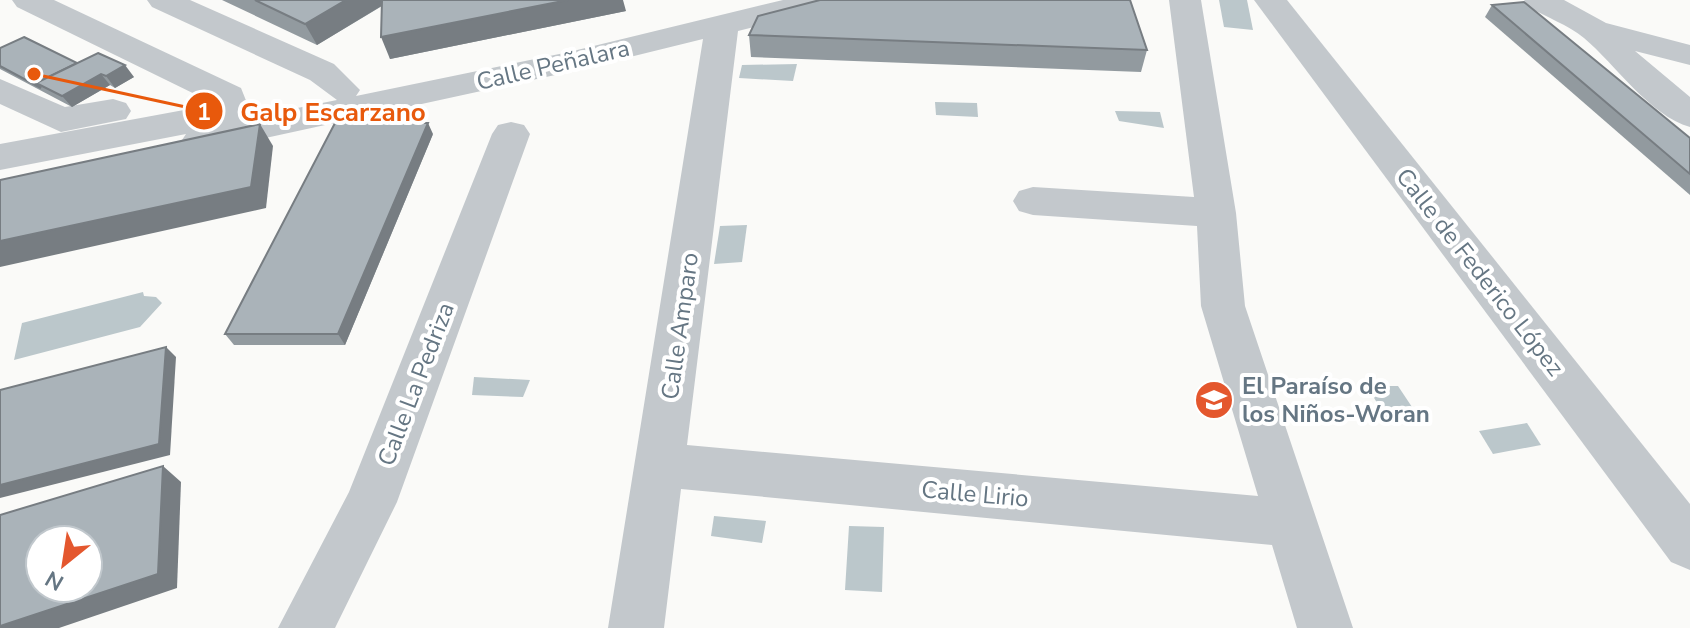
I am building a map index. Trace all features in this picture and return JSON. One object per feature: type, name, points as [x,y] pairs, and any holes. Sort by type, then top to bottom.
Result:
[{"type":"street","points":[[28,0],[228,96],[230,114]]},
{"type":"street","points":[[163,0],[322,72],[342,90]]},
{"type":"street","name":"Calle Peñalara","points":[[0,157],[230,114],[729,8],[823,0]]},
{"type":"street","points":[[1185,0],[1216,213],[1223,306],[1289,523],[1325,628]]},
{"type":"street","name":"Calle de Federico López","points":[[1270,0],[1690,545]]},
{"type":"street","points":[[1540,0],[1594,30],[1690,55]]},
{"type":"street","name":"Calle Peñalara","points":[[0,185],[569,62],[729,8]]},
{"type":"street","name":"Calle Amparo","points":[[636,628],[729,8]]},
{"type":"street","points":[[54,48],[89,29]]},
{"type":"street","points":[[1594,30],[1635,70],[1690,115]]},
{"type":"street","name":"Calle La Pedriza","points":[[306,628],[371,502],[511,134],[542,85],[569,62]]},
{"type":"street","points":[[6,78],[61,120],[109,111],[131,115],[135,132]]},
{"type":"street","points":[[440,91],[482,101],[502,114],[511,134]]},
{"type":"street","points":[[1033,201],[1216,213]]},
{"type":"street","name":"Calle Lirio","points":[[661,465],[1289,523]]},
{"type":"shaded area","points":[[1219,0],[1247,0],[1253,30],[1224,27]]},
{"type":"shaded area","points":[[797,64],[793,81],[739,78],[742,65]]},
{"type":"shaded area","points":[[935,102],[977,103],[978,117],[936,115]]},
{"type":"shaded area","points":[[1115,111],[1160,112],[1164,128],[1119,121]]},
{"type":"shaded area","points":[[747,225],[742,262],[714,264],[720,226]]},
{"type":"shaded area","points":[[143,292],[144,296],[156,297],[162,303],[140,327],[14,360],[22,323]]},
{"type":"shaded area","points":[[474,377],[530,380],[523,397],[472,395]]},
{"type":"shaded area","points":[[1367,386],[1398,386],[1418,416],[1386,418]]},
{"type":"shaded area","points":[[1527,423],[1541,445],[1493,454],[1479,431]]},
{"type":"shaded area","points":[[714,516],[766,521],[762,543],[711,536]]},
{"type":"shaded area","points":[[849,526],[884,527],[882,592],[845,590]]},
{"type":"building","points":[[255,0],[346,0],[305,24]]},
{"type":"building","points":[[382,0],[568,0],[381,37]]},
{"type":"building","points":[[820,0],[1130,0],[1147,50],[749,35],[758,16]]},
{"type":"building","points":[[1524,2],[1690,138],[1690,174],[1492,5]]},
{"type":"building","points":[[24,37],[77,63],[36,83],[41,88],[0,66],[0,48]]},
{"type":"building","points":[[98,53],[125,65],[106,76],[101,74],[62,96],[36,83]]},
{"type":"building","points":[[335,123],[428,123],[338,334],[225,334]]},
{"type":"building","points":[[260,124],[251,187],[0,241],[0,180]]},
{"type":"building","points":[[166,347],[159,444],[0,485],[0,390]]},
{"type":"building","points":[[163,466],[158,574],[104,592],[104,524],[24,524],[24,604],[67,604],[0,626],[0,515]]},
{"type":"place","name":"Galp Escarzano","points":[[34,74]]},
{"type":"place","name":"El Paraíso de los Niños-Woran","points":[[1214,400]]}]
